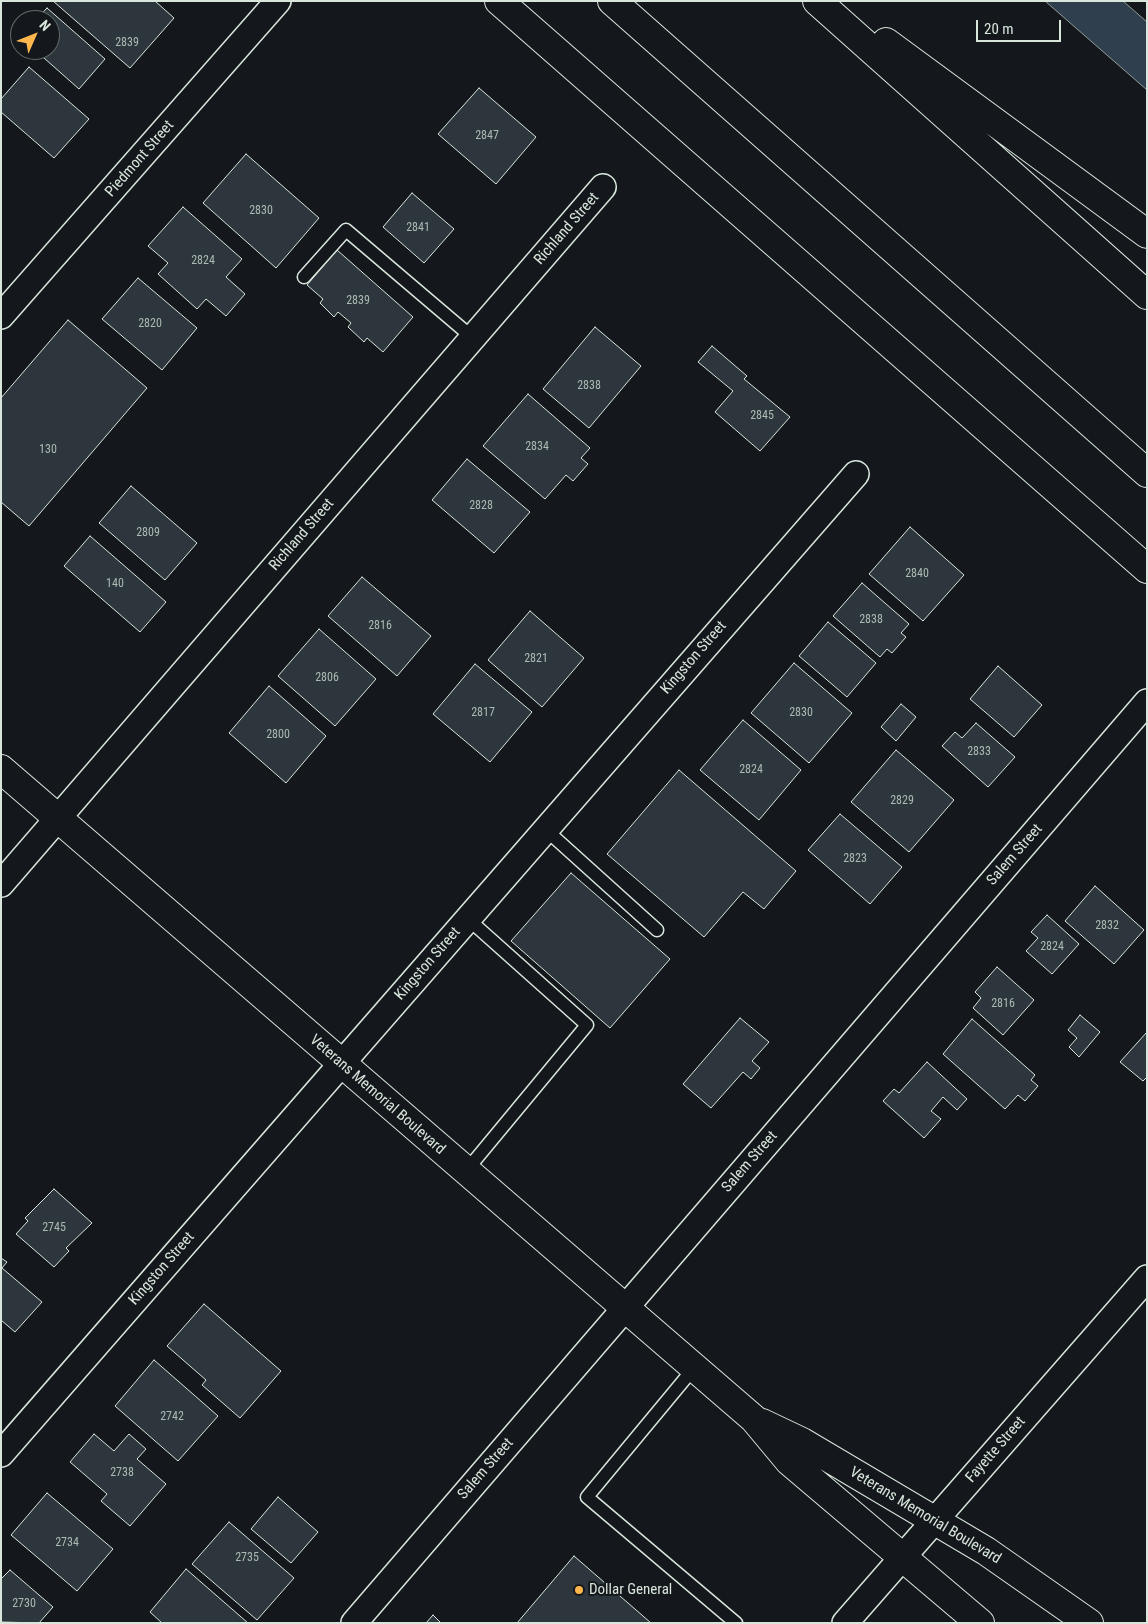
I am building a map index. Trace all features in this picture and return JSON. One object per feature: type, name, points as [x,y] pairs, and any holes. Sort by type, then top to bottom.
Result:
[{"type":"main road","points":[[499,1],[1147,569]]},
{"type":"main road","points":[[612,1],[1147,473]]},
{"type":"main road","points":[[816,1],[1147,295]]},
{"type":"main road","points":[[831,1],[1147,234]]},
{"type":"main road","name":"Veterans Memorial Boulevard","points":[[1,770],[754,1419],[789,1461],[980,1623]]},
{"type":"main road","name":"Veterans Memorial Boulevard","points":[[754,1419],[802,1442],[986,1551],[1089,1623]]},
{"type":"street","name":"Piedmont Street","points":[[1,316],[278,1]]},
{"type":"street","name":"Richland Street","points":[[1,884],[603,187]]},
{"type":"street","name":"Kingston Street","points":[[1,1454],[856,474]]},
{"type":"street","name":"Salem Street","points":[[354,1623],[1147,702]]},
{"type":"street","name":"Fayette Street","points":[[845,1623],[1147,1278]]},
{"type":"lane","points":[[304,277],[346,230],[473,338]]},
{"type":"lane","points":[[545,829],[657,930]]},
{"type":"lane","points":[[466,1171],[587,1025],[467,918]]},
{"type":"lane","points":[[694,1368],[587,1497],[736,1623]]},
{"type":"water","points":[[1045,1],[1123,1],[1147,22],[1147,90]]},
{"type":"building","points":[[53,1],[155,1],[174,18],[130,68]]},
{"type":"building","points":[[60,19],[105,59],[79,89],[46,60],[60,60]]},
{"type":"building","points":[[29,67],[89,119],[54,158],[1,112],[1,99]]},
{"type":"building","points":[[479,88],[536,137],[496,184],[438,134]]},
{"type":"building","points":[[246,154],[319,218],[276,268],[203,203]]},
{"type":"building","points":[[412,193],[454,229],[424,263],[383,227]]},
{"type":"building","points":[[183,207],[242,259],[226,277],[245,294],[226,316],[206,299],[197,309],[158,274],[168,263],[148,246]]},
{"type":"building","points":[[337,250],[413,317],[383,352],[367,338],[364,342],[348,327],[351,323],[338,312],[334,317],[320,303],[323,299],[307,285]]},
{"type":"building","points":[[138,278],[197,328],[162,370],[102,319]]},
{"type":"building","points":[[68,320],[147,388],[29,526],[1,502],[1,398]]},
{"type":"building","points":[[595,327],[641,366],[589,428],[543,389]]},
{"type":"building","points":[[712,346],[747,376],[744,379],[790,417],[760,451],[715,412],[733,391],[698,362]]},
{"type":"building","points":[[528,394],[590,448],[581,458],[588,464],[573,481],[566,475],[545,499],[483,446]]},
{"type":"building","points":[[467,459],[530,512],[494,553],[432,500]]},
{"type":"building","points":[[131,486],[197,543],[165,580],[99,523]]},
{"type":"building","points":[[910,527],[964,575],[923,621],[869,574]]},
{"type":"building","points":[[90,536],[166,602],[140,632],[64,566]]},
{"type":"building","points":[[362,577],[431,636],[397,676],[328,616]]},
{"type":"building","points":[[862,583],[909,624],[901,633],[906,637],[892,653],[887,649],[880,657],[833,616]]},
{"type":"building","points":[[530,611],[584,658],[542,707],[488,660]]},
{"type":"building","points":[[828,622],[876,663],[847,697],[799,656]]},
{"type":"building","points":[[319,629],[376,679],[335,726],[278,676]]},
{"type":"building","points":[[794,663],[852,713],[809,763],[751,713]]},
{"type":"building","points":[[475,664],[532,712],[490,762],[433,714]]},
{"type":"building","points":[[998,666],[1042,705],[1014,737],[970,699]]},
{"type":"building","points":[[269,686],[326,736],[286,783],[229,733]]},
{"type":"building","points":[[901,704],[916,717],[896,741],[881,727]]},
{"type":"building","points":[[743,720],[801,770],[759,820],[700,770]]},
{"type":"building","points":[[976,723],[1015,757],[988,787],[942,746],[955,732],[962,738]]},
{"type":"building","points":[[896,750],[954,800],[909,852],[851,802]]},
{"type":"building","points":[[679,770],[796,871],[764,909],[743,892],[704,937],[607,854]]},
{"type":"building","points":[[840,814],[902,867],[870,904],[808,850]]},
{"type":"building","points":[[571,873],[670,959],[610,1028],[511,941]]},
{"type":"building","points":[[1095,886],[1144,930],[1114,964],[1065,921]]},
{"type":"building","points":[[1047,915],[1079,944],[1052,974],[1026,951],[1038,938],[1031,932]]},
{"type":"building","points":[[997,967],[1034,1000],[1003,1035],[973,1008],[981,998],[975,992]]},
{"type":"building","points":[[1080,1015],[1100,1032],[1079,1057],[1069,1047],[1077,1038],[1068,1030]]},
{"type":"building","points":[[740,1018],[769,1042],[752,1061],[760,1068],[751,1079],[743,1072],[711,1108],[683,1084]]},
{"type":"building","points":[[972,1019],[1035,1075],[1031,1080],[1038,1086],[1025,1101],[1018,1095],[1005,1109],[943,1054]]},
{"type":"building","points":[[1147,1032],[1147,1077],[1143,1081],[1120,1062]]},
{"type":"building","points":[[927,1062],[967,1099],[957,1110],[943,1097],[931,1111],[941,1119],[924,1138],[883,1101],[894,1089],[899,1093]]},
{"type":"building","points":[[54,1189],[92,1223],[66,1248],[69,1251],[54,1267],[16,1234],[28,1221],[25,1218]]},
{"type":"building","points":[[1,1258],[7,1262],[2,1268],[42,1302],[15,1332],[1,1320]]},
{"type":"building","points":[[204,1304],[281,1371],[240,1418],[202,1385],[206,1380],[167,1346]]},
{"type":"building","points":[[154,1360],[218,1416],[178,1461],[115,1406]]},
{"type":"building","points":[[94,1434],[114,1451],[129,1434],[146,1449],[137,1459],[166,1484],[130,1526],[101,1501],[107,1494],[70,1462]]},
{"type":"building","points":[[47,1493],[113,1549],[77,1591],[11,1535]]},
{"type":"building","points":[[278,1497],[318,1532],[291,1563],[251,1529]]},
{"type":"building","points":[[229,1522],[294,1578],[257,1620],[192,1564]]},
{"type":"building","name":"Dollar General","points":[[574,1556],[651,1623],[517,1623]]},
{"type":"building","points":[[186,1569],[248,1623],[162,1623],[150,1612]]},
{"type":"building","points":[[10,1570],[53,1607],[39,1623],[1,1622],[1,1579]]},
{"type":"building","points":[[433,1615],[441,1623],[426,1623]]},
{"type":"place","name":"Dollar General","points":[[579,1590]]}]
